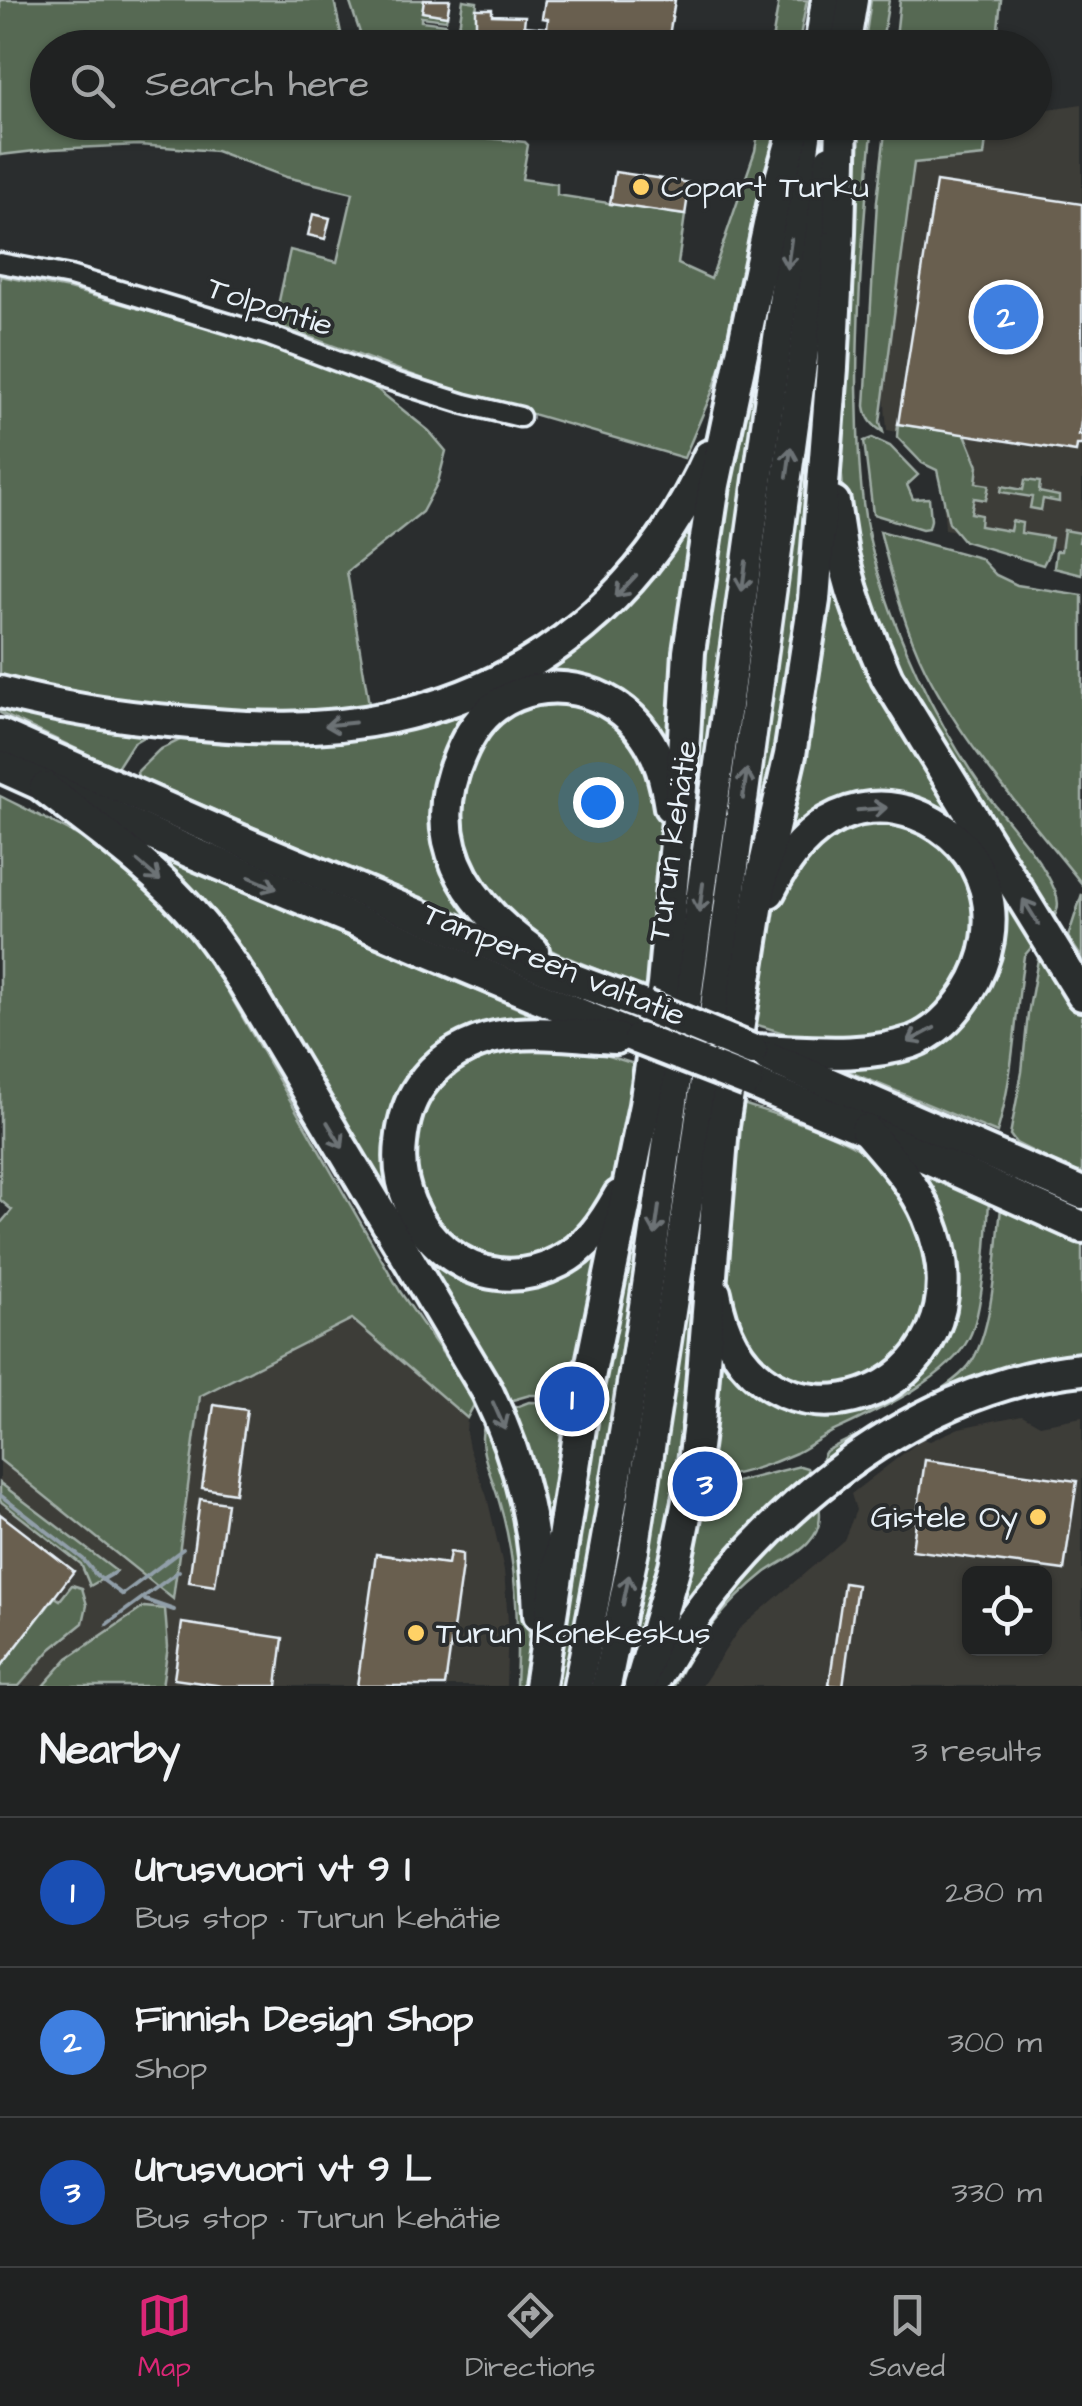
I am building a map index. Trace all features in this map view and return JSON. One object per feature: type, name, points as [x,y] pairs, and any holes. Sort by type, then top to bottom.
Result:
[{"type":"highway","points":[[821,30],[826,0]]},
{"type":"highway","points":[[848,30],[853,0]]},
{"type":"highway","points":[[540,1682],[584,1402],[645,1104],[663,986],[694,611],[728,413],[773,206],[793,140]]},
{"type":"highway","name":"Turun kehätie","points":[[578,1686],[606,1550],[654,1246],[805,140]]},
{"type":"highway","name":"Turun kehätie","points":[[606,1686],[634,1551],[690,1195],[836,140]]},
{"type":"highway","points":[[640,1686],[683,1535],[699,1424],[723,1126],[762,877],[790,755],[816,580],[839,233],[838,140]]},
{"type":"highway","points":[[0,692],[124,718],[233,728],[338,724],[391,718],[436,706],[532,661],[609,604],[642,569],[669,529],[698,481],[728,413]]},
{"type":"highway","points":[[826,453],[842,554],[881,664],[1082,995]]},
{"type":"highway","points":[[572,979],[508,934],[491,917],[466,884],[452,854],[444,811],[452,774],[474,728],[500,704],[538,688],[580,690],[616,705],[645,734],[658,759],[668,792],[676,849]]},
{"type":"highway","name":"Tampereen valtatie","points":[[0,735],[236,839],[752,1050],[1082,1193]]},
{"type":"highway","name":"Tampereen valtatie","points":[[0,766],[192,853],[866,1130],[1082,1227]]},
{"type":"highway","points":[[45,788],[135,859],[199,920],[244,983],[487,1392],[513,1452],[532,1521],[540,1682]]},
{"type":"highway","points":[[752,1050],[866,1051],[923,1036],[947,1019],[973,983],[986,952],[990,917],[983,879],[966,848],[929,820],[888,807],[856,809],[840,815],[806,838],[784,863],[756,917]]},
{"type":"highway","points":[[630,1175],[596,1233],[574,1253],[540,1270],[496,1274],[464,1264],[429,1237],[403,1185],[400,1151],[406,1114],[416,1093],[432,1071],[463,1049],[483,1040],[515,1035],[639,1039]]},
{"type":"highway","points":[[712,1271],[722,1319],[736,1347],[751,1368],[784,1392],[807,1400],[844,1401],[881,1388],[903,1372],[924,1347],[939,1314],[939,1252],[928,1215],[915,1191],[866,1130]]},
{"type":"highway","points":[[650,1686],[720,1583],[784,1515],[820,1484],[936,1411],[1010,1383],[1082,1369]]},
{"type":"street","name":"Tolpontie","points":[[0,264],[88,282],[270,336],[396,382],[520,418]]},
{"type":"shaded area","points":[[1082,104],[1082,553],[945,529],[939,440],[887,430],[881,355],[905,140],[1052,140],[1052,108]]},
{"type":"shaded area","points":[[352,1319],[467,1418],[469,1448],[487,1497],[504,1570],[508,1622],[506,1686],[0,1686],[0,1460],[172,1598],[199,1396]]},
{"type":"shaded area","points":[[1022,1415],[1040,1425],[1082,1417],[1082,1686],[702,1686],[739,1629],[844,1540],[856,1510],[851,1494],[922,1439],[930,1441],[959,1428]]},
{"type":"green space","points":[[0,0],[334,0],[340,30],[30,30],[30,140],[525,142],[528,145],[522,179],[557,184],[557,195],[685,215],[678,264],[711,279],[757,140],[779,140],[746,292],[713,390],[684,458],[467,395],[274,324],[290,250],[337,262],[353,193],[286,177],[216,151],[139,145],[0,155]]},
{"type":"green space","points":[[349,0],[424,0],[423,12],[447,16],[446,20],[421,17],[421,21],[445,24],[444,30],[359,30]]},
{"type":"green space","points":[[463,0],[477,2],[478,30],[459,30]]},
{"type":"green space","points":[[779,0],[807,0],[801,30],[774,30]]},
{"type":"green space","points":[[871,0],[889,0],[884,30],[867,30]]},
{"type":"green space","points":[[900,0],[1001,0],[998,30],[897,30]]},
{"type":"green space","points":[[855,140],[872,140],[857,387],[861,484],[874,557],[900,636],[940,720],[985,792],[1049,878],[1058,905],[1049,925],[970,800],[873,621],[847,522],[841,469],[847,225]]},
{"type":"green space","points":[[884,140],[986,140],[984,156],[914,163],[880,422],[883,432],[871,421],[865,406]]},
{"type":"green space","points":[[831,251],[818,463],[689,1445],[633,1686],[621,1686],[647,1562],[672,1406]]},
{"type":"green space","points":[[775,262],[627,1332],[563,1686],[548,1686],[701,613]]},
{"type":"green space","points":[[0,276],[69,289],[265,344],[367,381],[429,431],[446,451],[438,482],[422,512],[347,572],[369,704],[316,712],[121,705],[0,679]]},
{"type":"green space","points":[[898,424],[965,434],[978,466],[976,483],[989,485],[986,500],[974,498],[971,513],[981,515],[980,526],[1010,531],[1012,521],[1022,523],[1021,533],[1052,538],[1043,565],[964,541],[949,523],[937,470],[922,463],[897,437]]},
{"type":"green space","points":[[872,438],[890,446],[918,475],[907,485],[913,499],[929,498],[929,528],[873,514],[864,441]]},
{"type":"green space","points":[[1025,480],[1040,482],[1039,492],[1059,496],[1059,502],[1043,499],[1041,510],[1030,508],[1032,497],[1001,492],[1002,486],[1023,490]]},
{"type":"green space","points":[[707,481],[676,752],[545,680],[442,775],[494,931],[138,777],[137,772],[159,750],[188,736],[257,734],[526,672]]},
{"type":"green space","points":[[828,517],[837,559],[1036,942],[1024,956],[1011,1067],[997,1133],[816,1058],[932,1042],[998,905],[905,801],[777,861]]},
{"type":"green space","points":[[1064,530],[1081,533],[1082,575],[1054,568]]},
{"type":"green space","points":[[880,531],[980,558],[996,575],[1017,585],[1082,595],[1082,884],[999,781],[942,700],[911,637]]},
{"type":"green space","points":[[0,698],[150,733],[133,743],[117,768],[0,713]]},
{"type":"green space","points":[[582,698],[634,734],[663,819],[665,853],[650,991],[559,954],[518,932],[463,858],[459,772],[511,705]]},
{"type":"green space","points":[[0,796],[84,839],[118,862],[165,904],[204,950],[401,1293],[476,1401],[467,1418],[352,1319],[200,1396],[173,1599],[0,1460],[0,1224],[12,1210],[0,1200]]},
{"type":"green space","points":[[886,818],[948,844],[981,900],[968,980],[906,1036],[803,1039],[748,1022],[763,934],[776,897],[825,834]]},
{"type":"green space","points":[[150,852],[557,1025],[468,1035],[389,1159],[481,1280],[606,1236],[570,1395],[530,1395],[502,1403]]},
{"type":"green space","points":[[1082,894],[1082,958],[1068,937]]},
{"type":"green space","points":[[1039,954],[1082,1008],[1082,1176],[1016,1143],[1010,1135]]},
{"type":"green space","points":[[503,1046],[593,1051],[641,1066],[620,1178],[587,1231],[526,1264],[471,1256],[423,1212],[411,1182],[410,1128],[445,1070]]},
{"type":"green space","points":[[737,1102],[828,1134],[878,1161],[923,1227],[931,1300],[906,1354],[862,1383],[817,1386],[790,1381],[747,1347],[723,1288]]},
{"type":"green space","points":[[911,1168],[989,1201],[981,1291],[969,1338],[944,1368],[887,1405],[764,1466],[707,1478],[717,1331],[827,1410],[943,1328]]},
{"type":"green space","points":[[1001,1208],[1082,1245],[1082,1361],[823,1472],[826,1451],[927,1399],[972,1361],[990,1308]]},
{"type":"green space","points":[[529,1402],[569,1403],[545,1598],[505,1411]]},
{"type":"green space","points":[[492,1425],[507,1457],[529,1624],[528,1686],[516,1686],[513,1570],[505,1524],[482,1443],[484,1427]]},
{"type":"green space","points":[[800,1466],[807,1468],[812,1480],[662,1652],[705,1492]]},
{"type":"green space","points":[[0,1483],[116,1571],[90,1586],[81,1564],[0,1501]]},
{"type":"green space","points":[[818,1497],[820,1520],[810,1541],[738,1596],[702,1639],[674,1686],[663,1686],[702,1621]]},
{"type":"green space","points":[[72,1585],[82,1588],[87,1605],[83,1623],[51,1649],[19,1686],[0,1686],[0,1668],[55,1597],[60,1600]]},
{"type":"green space","points":[[144,1607],[165,1609],[168,1647],[162,1686],[43,1686],[68,1658]]},
{"type":"building","points":[[424,0],[450,0],[447,16],[422,12]]},
{"type":"building","points":[[545,0],[675,0],[670,30],[478,30],[476,9],[492,9],[492,15],[525,16],[524,26],[547,28],[548,19],[542,18]]},
{"type":"building","points":[[615,172],[690,183],[685,215],[610,204]]},
{"type":"building","points":[[936,182],[1082,204],[1082,445],[1077,445],[1076,452],[898,424]]},
{"type":"building","points":[[313,214],[330,218],[325,239],[308,235]]},
{"type":"building","points":[[214,1405],[247,1410],[235,1493],[202,1488]]},
{"type":"building","points":[[925,1460],[1077,1481],[1064,1570],[912,1550]]},
{"type":"building","points":[[200,1499],[227,1503],[215,1586],[189,1582]]},
{"type":"building","points":[[0,1514],[74,1571],[0,1668]]},
{"type":"building","points":[[450,1552],[462,1554],[462,1566],[445,1686],[357,1686],[376,1554],[448,1564]]},
{"type":"building","points":[[844,1583],[857,1585],[843,1686],[839,1686],[829,1685]]},
{"type":"building","points":[[182,1623],[283,1638],[277,1686],[223,1686],[174,1679]]},
{"type":"waterway","points":[[0,1495],[123,1595]]},
{"type":"waterway","points":[[123,1594],[183,1549]]},
{"type":"waterway","points":[[107,1624],[179,1571]]},
{"type":"waterway","points":[[102,1580],[114,1573]]},
{"type":"waterway","points":[[145,1600],[174,1610]]},
{"type":"place","name":"Copart Turku","points":[[641,187]]},
{"type":"place","name":"Finnish Design Shop","points":[[1006,317]]},
{"type":"place","name":"Urusvuori vt 9 I","points":[[572,1399]]},
{"type":"place","name":"Urusvuori vt 9 L","points":[[705,1484]]},
{"type":"place","name":"Gistele Oy","points":[[1038,1517]]},
{"type":"place","name":"Turun Konekeskus","points":[[416,1633]]}]
